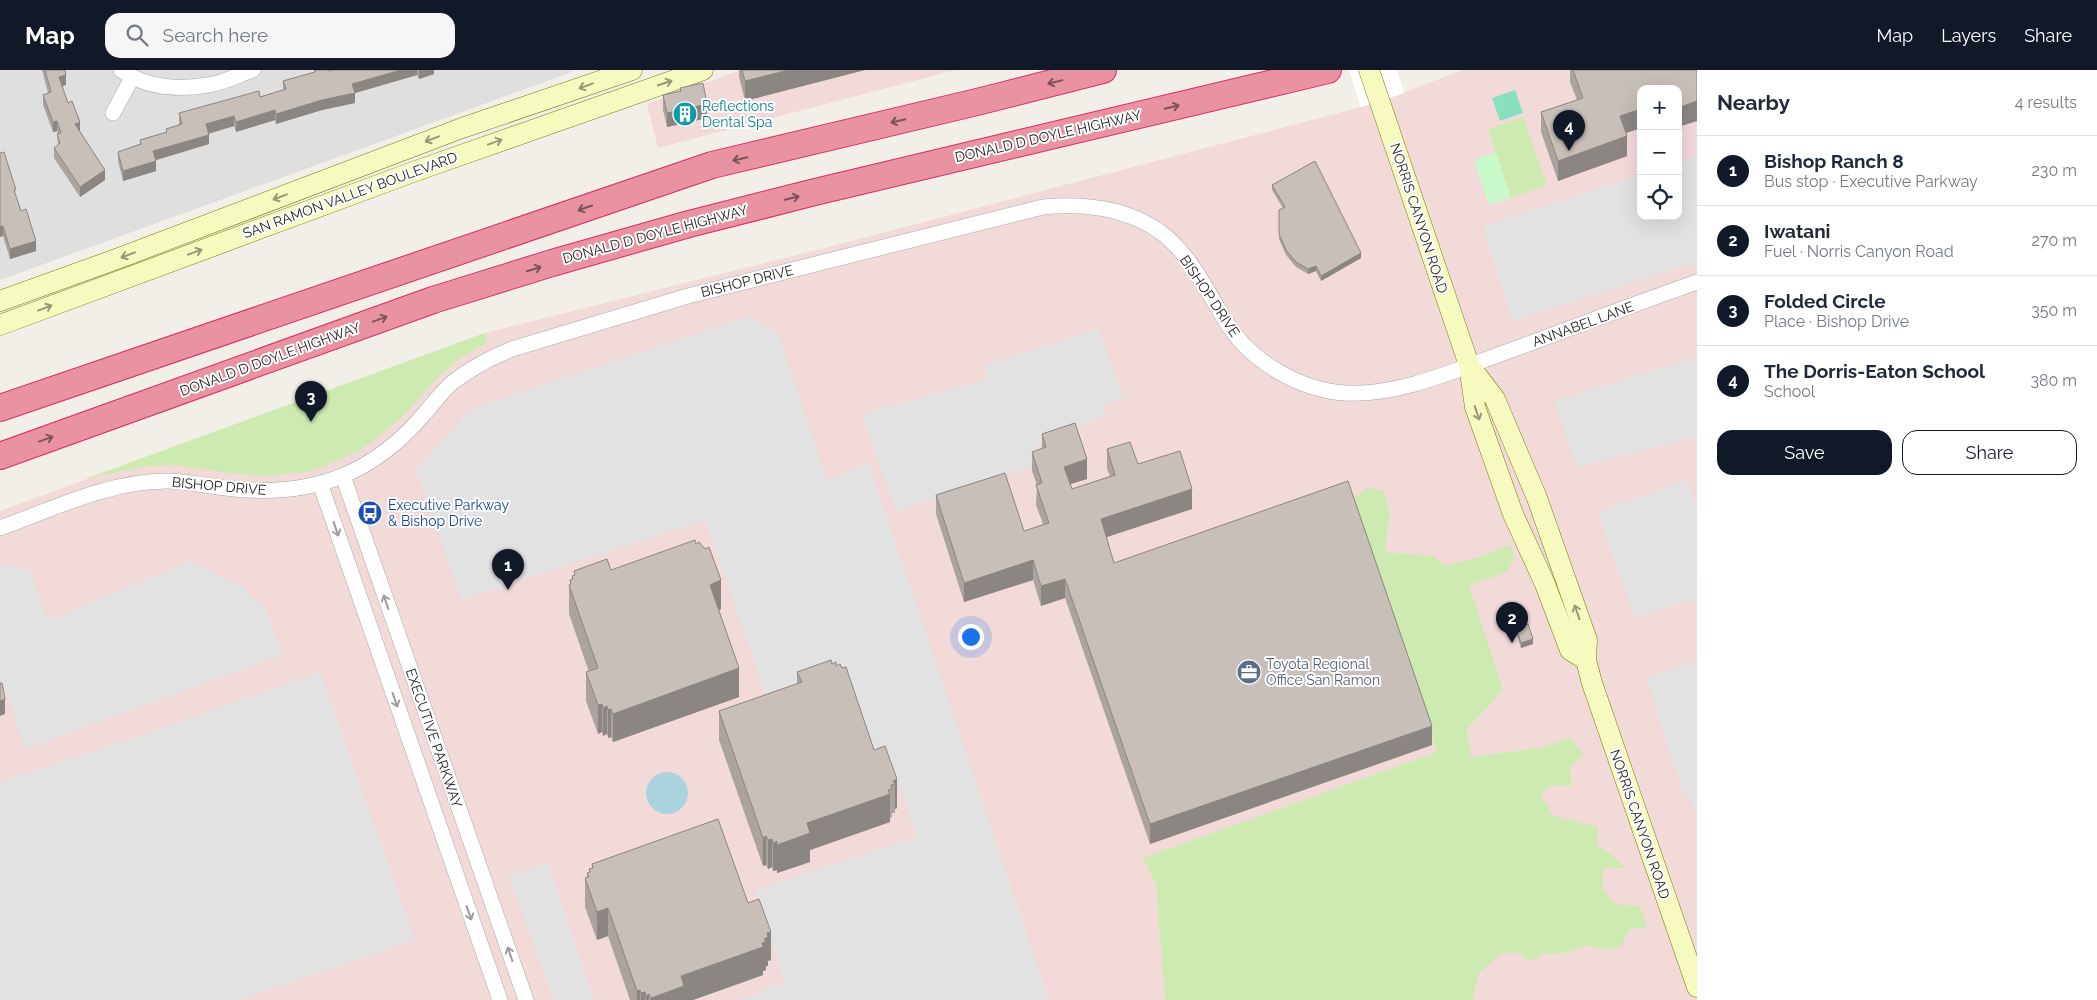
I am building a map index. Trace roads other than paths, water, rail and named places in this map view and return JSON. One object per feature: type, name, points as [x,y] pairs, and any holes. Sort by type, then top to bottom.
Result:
[{"type":"highway","points":[[0,408],[712,165],[1103,70]]},
{"type":"highway","name":"DONALD D DOYLE HIGHWAY","points":[[0,456],[433,300],[552,263],[690,224],[815,192],[1328,70]]},
{"type":"main road","name":"SAN RAMON VALLEY BOULEVARD","points":[[0,301],[122,257],[462,128],[632,70]]},
{"type":"main road","name":"SAN RAMON VALLEY BOULEVARD","points":[[0,325],[422,168],[703,70]]},
{"type":"main road","name":"NORRIS CANYON ROAD","points":[[1369,70],[1468,366],[1475,407],[1513,514],[1545,584],[1570,650],[1586,660]]},
{"type":"main road","name":"NORRIS CANYON ROAD","points":[[1468,366],[1495,399],[1534,490],[1587,640],[1586,660],[1592,683],[1697,987]]},
{"type":"street","points":[[113,113],[127,74],[163,88],[209,85],[253,70]]},
{"type":"street","name":"BISHOP DRIVE","points":[[0,528],[111,488],[166,481],[261,492],[289,490],[343,476],[404,437],[452,383],[500,354],[512,349],[688,296],[1043,206],[1085,205],[1106,208],[1144,222],[1160,232],[1182,253],[1200,276],[1228,326],[1248,350],[1281,373],[1306,384],[1344,393],[1377,393],[1468,366]]},
{"type":"street","name":"ANNABEL LANE","points":[[1468,366],[1697,282]]},
{"type":"street","name":"EXECUTIVE PARKWAY","points":[[343,476],[526,1000]]},
{"type":"street","name":"EXECUTIVE PARKWAY","points":[[320,483],[500,1000]]},
{"type":"water","points":[[667,772],[682,778],[688,793],[682,808],[667,814],[652,808],[646,793],[652,778]]},
{"type":"place","name":"Reflections Dental Spa","points":[[685,114]]},
{"type":"place","name":"The Dorris-Eaton School","points":[[1569,151]]},
{"type":"place","name":"Folded Circle","points":[[311,422]]},
{"type":"place","name":"Executive Parkway & Bishop Drive","points":[[370,513]]},
{"type":"place","name":"Bishop Ranch 8","points":[[508,590]]},
{"type":"place","name":"Iwatani","points":[[1512,643]]},
{"type":"place","name":"Toyota Regional Office San Ramon","points":[[1249,672]]}]
